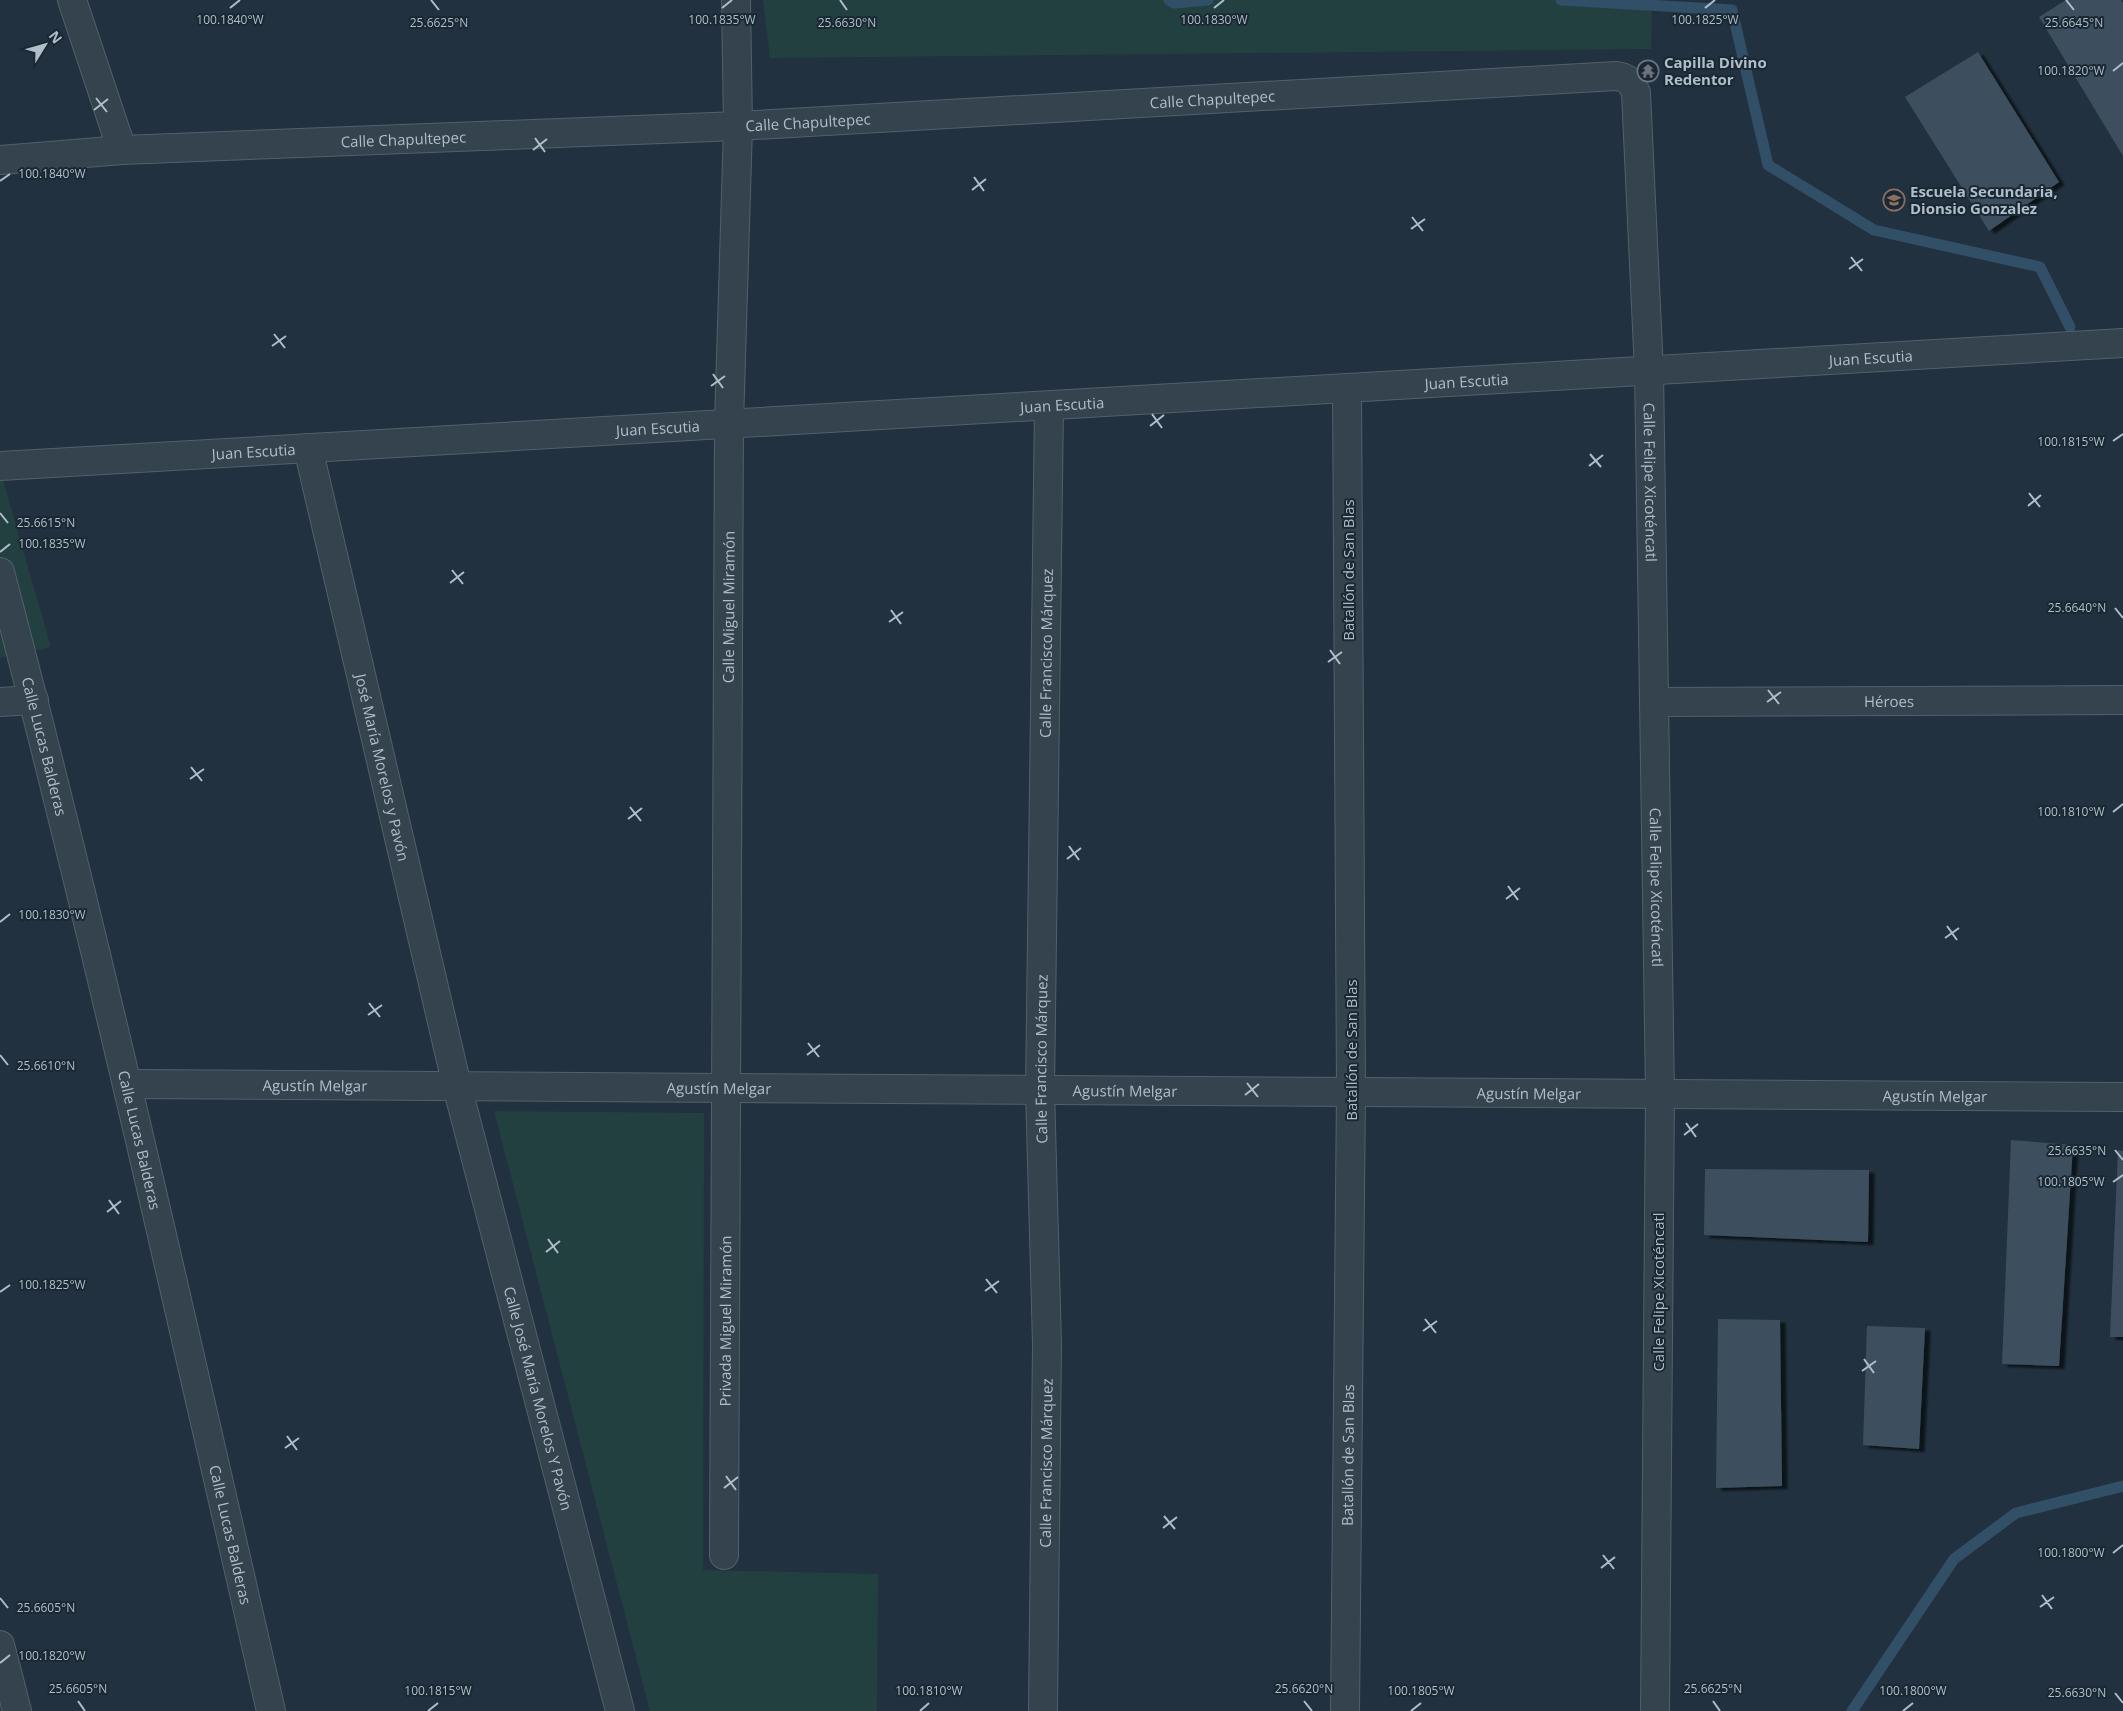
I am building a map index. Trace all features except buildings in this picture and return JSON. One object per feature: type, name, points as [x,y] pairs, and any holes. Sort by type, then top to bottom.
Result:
[{"type":"street","points":[[72,0],[122,150]]},
{"type":"street","name":"Calle Miguel Miramón","points":[[724,1088],[729,424],[738,126],[736,0]]},
{"type":"street","name":"Calle Chapultepec","points":[[0,160],[122,150],[738,126],[1616,76]]},
{"type":"street","name":"Calle Felipe Xicoténcatl","points":[[1616,76],[1624,76],[1630,80],[1636,92],[1649,371],[1660,1094],[1655,1711]]},
{"type":"street","name":"Juan Escutia","points":[[0,466],[2123,343]]},
{"type":"street","name":"Batallón de San Blas","points":[[1345,1711],[1351,1092],[1347,388]]},
{"type":"street","name":"Calle Francisco Márquez","points":[[1043,1711],[1047,1344],[1040,1090],[1049,406]]},
{"type":"street","name":"José María Morelos y Pavón","points":[[308,448],[457,1086]]},
{"type":"street","name":"Calle Lucas Balderas","points":[[0,572],[34,700],[127,1084],[271,1711]]},
{"type":"street","points":[[0,702],[34,700]]},
{"type":"street","name":"Héroes","points":[[1654,702],[2123,700]]},
{"type":"street","name":"Agustín Melgar","points":[[127,1084],[2123,1096]]},
{"type":"street","name":"Calle José María Morelos Y Pavón","points":[[457,1086],[620,1711]]},
{"type":"street","name":"Privada Miguel Miramón","points":[[724,1088],[724,1555]]},
{"type":"street","points":[[0,1645],[17,1711]]},
{"type":"green space","points":[[763,0],[1652,0],[1651,49],[770,58]]},
{"type":"green space","points":[[0,470],[51,647],[0,658]]},
{"type":"green space","points":[[494,1111],[704,1113],[703,1570],[878,1574],[877,1711],[650,1711]]},
{"type":"waterway","points":[[1169,0],[1174,3],[1208,0]]},
{"type":"waterway","points":[[1561,0],[1732,10],[1768,165],[1874,230],[2040,267],[2070,327]]},
{"type":"waterway","points":[[1852,1711],[1954,1559],[2016,1513],[2123,1486]]},
{"type":"place","name":"Capilla Divino Redentor","points":[[1648,71]]},
{"type":"place","name":"Escuela Secundaria, Dionsio Gonzalez","points":[[1894,200]]}]
